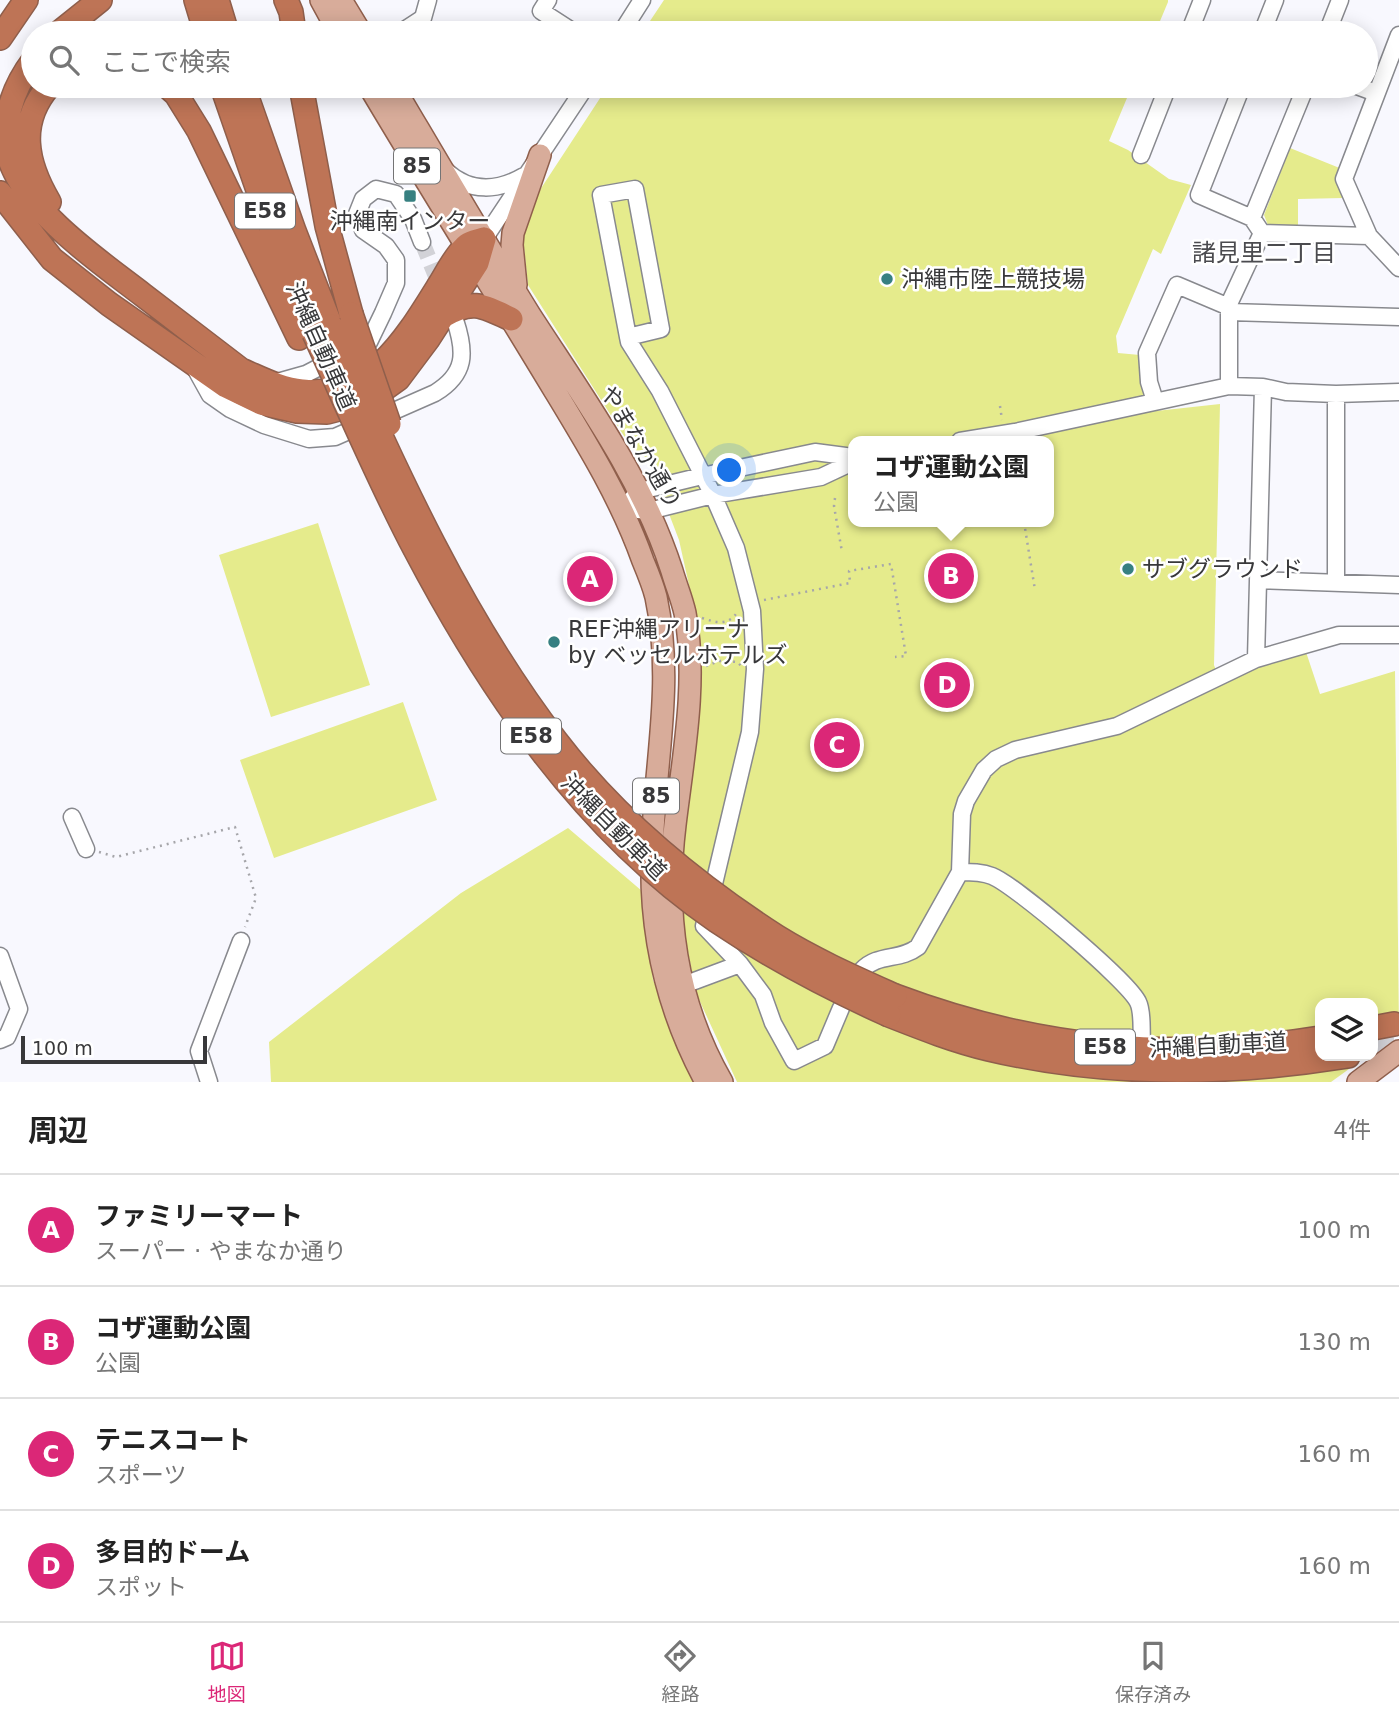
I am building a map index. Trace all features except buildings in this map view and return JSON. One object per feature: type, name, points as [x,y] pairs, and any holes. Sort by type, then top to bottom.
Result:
[{"type":"highway","points":[[0,38],[26,0]]},
{"type":"highway","points":[[74,21],[100,0]]},
{"type":"highway","points":[[196,0],[202,21]]},
{"type":"highway","points":[[217,0],[223,21]]},
{"type":"highway","points":[[286,0],[292,21]]},
{"type":"highway","points":[[21,77],[9,103],[5,131],[9,159],[24,190],[72,241],[241,370],[272,383],[302,391],[332,390],[360,381],[386,361],[476,249]]},
{"type":"highway","points":[[41,98],[35,106],[28,129],[28,155],[37,181],[72,241]]},
{"type":"highway","points":[[178,98],[315,332]]},
{"type":"highway","name":"沖縄自動車道","points":[[226,98],[274,236],[369,471],[460,632],[506,702],[543,753],[618,837],[657,873],[715,919],[820,983],[892,1006],[945,1015],[1043,1039],[1106,1048],[1223,1050],[1315,1039]]},
{"type":"highway","name":"沖縄自動車道","points":[[247,98],[294,231],[315,332],[391,460],[452,579],[520,690],[556,741],[630,822],[726,902],[779,938],[939,1035],[1039,1060],[1103,1068],[1167,1071],[1276,1066],[1315,1061]]},
{"type":"highway","points":[[303,98],[327,226],[351,314],[397,448],[520,690]]},
{"type":"highway","points":[[0,180],[15,214]]},
{"type":"highway","points":[[0,193],[52,259],[193,365],[226,386],[261,403],[297,411],[327,412],[366,402],[398,379],[459,306],[484,306],[511,319]]},
{"type":"highway","points":[[448,318],[476,249]]},
{"type":"main road","points":[[321,0],[332,21]]},
{"type":"main road","points":[[341,0],[354,21]]},
{"type":"main road","name":"やまなか通り","points":[[377,98],[476,249],[519,297],[640,491],[660,536],[685,613],[690,677],[670,904],[675,989],[722,1082]]},
{"type":"main road","name":"やまなか通り","points":[[400,98],[441,167],[476,249],[511,319],[603,472],[622,509],[655,594],[664,644],[665,692],[652,858],[656,935],[675,989],[688,1050],[706,1082]]},
{"type":"main road","points":[[519,297],[514,277],[513,233],[540,155]]},
{"type":"main road","points":[[1358,1082],[1399,1051]]},
{"type":"street","points":[[418,21],[423,18],[428,0]]},
{"type":"street","points":[[548,0],[541,11],[556,21]]},
{"type":"street","points":[[629,21],[642,0]]},
{"type":"street","points":[[1194,21],[1202,0]]},
{"type":"street","points":[[1267,21],[1275,0]]},
{"type":"street","points":[[1331,21],[1340,0]]},
{"type":"street","points":[[1378,88],[1399,35]]},
{"type":"street","points":[[476,249],[578,98]]},
{"type":"street","points":[[1142,155],[1163,98]]},
{"type":"street","points":[[1237,98],[1199,195],[1252,218],[1262,233]]},
{"type":"street","points":[[1252,218],[1301,98]]},
{"type":"street","points":[[1374,98],[1344,179],[1369,236],[1399,268]]},
{"type":"street","points":[[441,167],[453,178],[482,188],[508,186],[528,174]]},
{"type":"street","points":[[272,383],[306,374],[369,342],[396,283],[396,260],[386,246],[363,230],[357,214],[363,199],[376,189],[397,194],[413,219],[422,242]]},
{"type":"street","points":[[628,337],[660,329],[635,189],[601,195],[628,337],[660,391],[713,495],[736,548],[752,611],[755,669],[750,732],[724,831],[704,926],[740,964],[763,995],[773,1023],[794,1061],[825,1046],[841,1008]]},
{"type":"street","points":[[1262,233],[1369,236]]},
{"type":"street","points":[[1229,386],[1229,310],[1262,233]]},
{"type":"street","points":[[1155,401],[1149,382],[1147,353],[1177,285],[1229,310],[1399,317]]},
{"type":"street","points":[[193,365],[210,396],[230,408],[264,425],[309,439],[335,438],[435,393],[449,384],[460,368],[463,343],[448,318]]},
{"type":"street","points":[[991,436],[1229,386],[1336,394],[1399,392]]},
{"type":"street","points":[[1255,659],[1263,387]]},
{"type":"street","points":[[1336,394],[1336,582]]},
{"type":"street","points":[[622,509],[640,491],[702,476],[815,452],[848,458]]},
{"type":"street","points":[[622,509],[649,511],[713,495],[821,477],[848,462]]},
{"type":"street","points":[[1258,580],[1399,584]]},
{"type":"street","points":[[862,970],[869,962],[910,953],[918,947],[960,872],[962,814],[966,800],[984,770],[996,760],[1015,750],[1117,726],[1255,659],[1339,635],[1399,635]]},
{"type":"street","points":[[72,817],[86,849]]},
{"type":"street","points":[[960,872],[992,876],[1010,887],[1051,919],[1129,989],[1140,1004],[1142,1039]]},
{"type":"street","points":[[209,1082],[199,1051],[241,941]]},
{"type":"street","points":[[0,956],[19,1009],[7,1037],[0,1040]]},
{"type":"street","points":[[675,989],[740,964]]},
{"type":"path","points":[[835,498],[842,552]]},
{"type":"path","points":[[1025,527],[1035,590]]},
{"type":"path","points":[[699,617],[718,624],[728,622],[734,618],[737,611],[762,611],[760,601],[850,583],[849,571],[891,564],[906,656],[895,657]]},
{"type":"path","points":[[703,667],[728,660],[738,662],[743,669],[755,669]]},
{"type":"path","points":[[86,849],[116,857],[235,827],[256,898],[241,941]]},
{"type":"green space","points":[[664,0],[1168,0],[1160,21],[650,21]]},
{"type":"green space","points":[[600,98],[1127,98],[1109,141],[1128,150],[1169,179],[1191,185],[1161,254],[1153,249],[1116,336],[1118,353],[1140,355],[1147,412],[1220,404],[1214,665],[1220,682],[1257,662],[1305,649],[1320,694],[1395,671],[1399,1031],[1378,1047],[1378,998],[1315,998],[1315,1061],[1360,1061],[1331,1082],[737,1082],[696,993],[680,910],[695,612],[679,540],[648,459],[631,447],[528,285],[523,238],[534,199]]},
{"type":"green space","points":[[1290,148],[1342,169],[1337,183],[1343,198],[1298,199],[1298,229],[1269,228],[1264,215]]},
{"type":"green space","points":[[318,523],[370,685],[271,717],[219,555]]},
{"type":"green space","points":[[403,702],[437,800],[274,858],[240,760]]},
{"type":"green space","points":[[568,828],[642,891],[653,980],[698,1082],[271,1082],[269,1042],[461,893]]},
{"type":"tunnel","points":[[422,242],[442,291]]},
{"type":"tunnel","points":[[1378,1049],[1399,1044]]},
{"type":"place","name":"沖縄南インター","points":[[410,196]]},
{"type":"place","name":"沖縄市陸上競技場","points":[[887,279]]},
{"type":"place","name":"サブグラウンド","points":[[1128,569]]},
{"type":"place","name":"コザ運動公園","points":[[951,576]]},
{"type":"place","name":"ファミリーマート","points":[[590,579]]},
{"type":"place","name":"REF沖縄アリーナ by ベッセルホテルズ","points":[[554,642]]},
{"type":"place","name":"多目的ドーム","points":[[947,685]]},
{"type":"place","name":"テニスコート","points":[[837,745]]},
{"type":"district","name":"諸見里二丁目","points":[[1264,253]]}]
